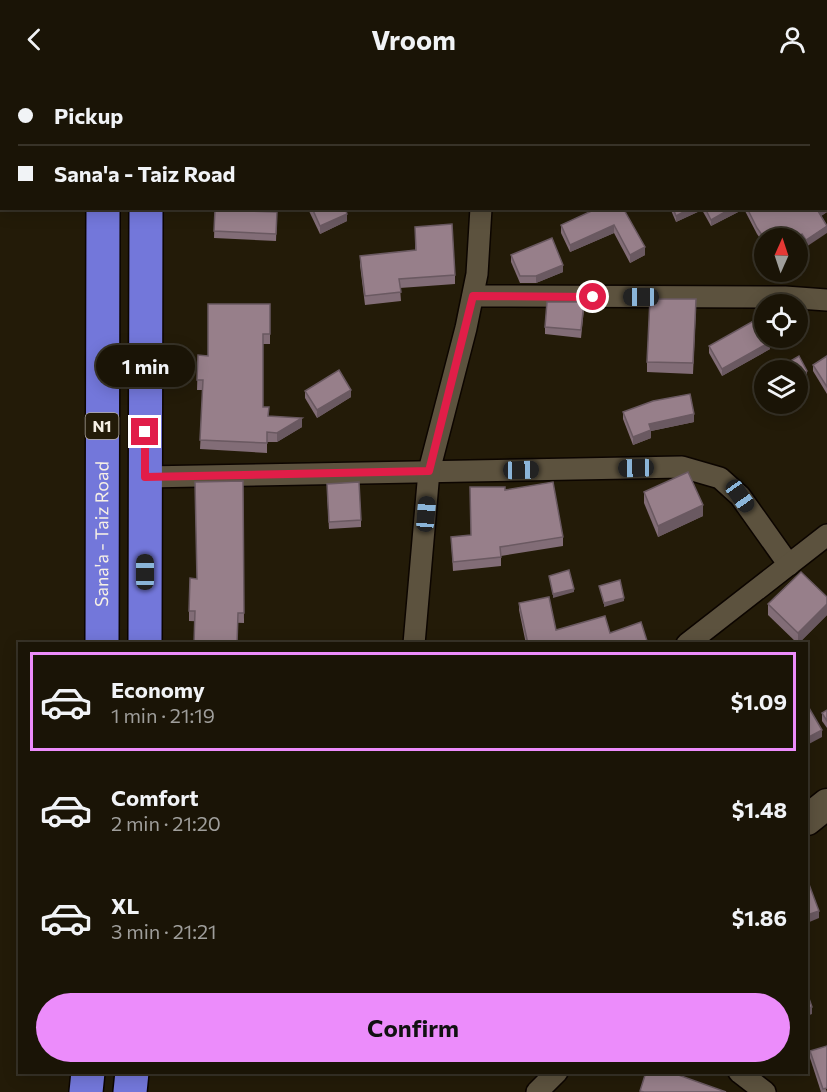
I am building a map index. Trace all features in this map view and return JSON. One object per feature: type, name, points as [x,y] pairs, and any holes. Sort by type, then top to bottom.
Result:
[{"type":"highway","name":"Sana'a - Taiz Road","points":[[102,642],[103,210]]},
{"type":"highway","name":"N1","points":[[145,642],[146,210]]},
{"type":"highway","points":[[86,1092],[88,1074]]},
{"type":"highway","points":[[130,1092],[132,1074]]},
{"type":"street","points":[[414,642],[429,471],[473,296],[477,274],[481,210]]},
{"type":"street","points":[[473,296],[773,297],[827,300]]},
{"type":"street","points":[[145,477],[682,467],[720,478],[740,496],[789,565]]},
{"type":"street","points":[[690,642],[827,536]]},
{"type":"street","points":[[808,819],[827,804]]},
{"type":"street","points":[[537,1092],[555,1074]]},
{"type":"street","points":[[742,1074],[765,1092]]},
{"type":"building","points":[[215,210],[277,212],[276,234],[214,231]]},
{"type":"building","points":[[313,210],[346,210],[347,214],[320,226]]},
{"type":"building","points":[[594,210],[624,210],[645,247],[630,255],[614,225],[570,245],[561,225]]},
{"type":"building","points":[[674,210],[687,210],[676,216]]},
{"type":"building","points":[[706,210],[728,210],[711,220]]},
{"type":"building","points":[[748,210],[819,210],[827,226],[808,239],[808,228],[757,228]]},
{"type":"building","points":[[452,224],[455,275],[399,279],[401,292],[365,296],[360,256],[416,250],[415,227]]},
{"type":"building","points":[[552,238],[563,265],[536,276],[520,276],[511,255]]},
{"type":"building","points":[[650,299],[696,299],[693,363],[647,362]]},
{"type":"building","points":[[547,302],[584,302],[581,330],[545,327]]},
{"type":"building","points":[[208,304],[270,304],[270,334],[263,334],[263,407],[269,407],[268,416],[302,418],[277,433],[267,432],[267,443],[200,440],[203,380],[197,380],[198,355],[208,356]]},
{"type":"building","points":[[754,321],[754,348],[759,348],[722,369],[709,346]]},
{"type":"building","points":[[827,356],[827,387],[813,365]]},
{"type":"building","points":[[339,370],[351,390],[317,410],[305,391]]},
{"type":"building","points":[[690,394],[694,414],[649,424],[651,430],[633,437],[623,412],[653,401]]},
{"type":"building","points":[[688,472],[703,505],[658,526],[644,492]]},
{"type":"building","points":[[243,481],[244,613],[238,613],[237,642],[194,642],[195,611],[189,611],[190,578],[197,579],[195,482]]},
{"type":"building","points":[[359,482],[361,520],[329,522],[327,484]]},
{"type":"building","points":[[553,482],[563,537],[500,547],[501,557],[453,562],[451,537],[471,535],[470,487],[505,487],[505,490]]},
{"type":"building","points":[[569,570],[574,589],[553,594],[549,576]]},
{"type":"building","points":[[801,572],[827,597],[827,604],[798,633],[768,604]]},
{"type":"building","points":[[620,580],[624,598],[604,603],[599,586]]},
{"type":"building","points":[[549,597],[556,630],[605,616],[610,633],[641,622],[647,642],[528,642],[519,603]]},
{"type":"building","points":[[808,708],[822,730],[808,737]]},
{"type":"building","points":[[827,710],[827,721],[822,713]]},
{"type":"building","points":[[808,882],[819,911],[808,915]]},
{"type":"building","points":[[808,996],[812,1007],[808,1008]]},
{"type":"building","points":[[827,1046],[827,1088],[823,1089],[810,1051]]},
{"type":"building","points":[[645,1074],[676,1074],[726,1092],[644,1092],[640,1091]]},
{"type":"route","points":[[145,432],[145,477],[429,471],[473,296],[593,297]]}]
